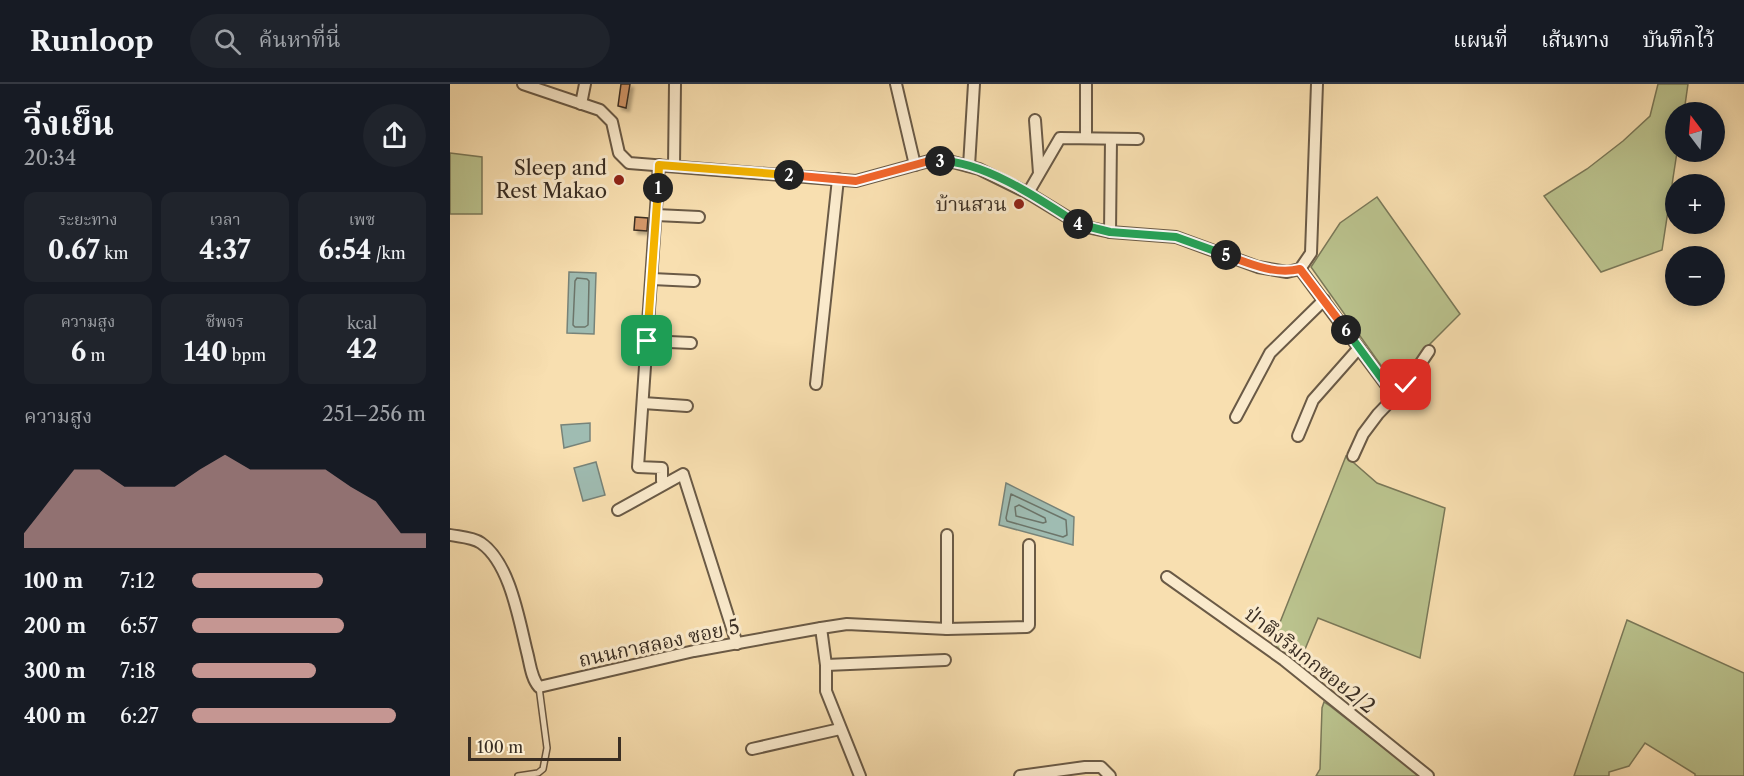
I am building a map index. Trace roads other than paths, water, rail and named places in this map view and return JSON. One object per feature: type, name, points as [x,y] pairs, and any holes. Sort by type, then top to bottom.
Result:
[{"type":"street","points":[[523,84],[600,110],[612,122],[619,153],[629,163],[856,181],[929,161],[949,161],[979,169],[1028,193],[1082,226],[1110,232],[1176,237],[1258,267],[1287,272],[1300,269],[1311,254],[1317,84]]},
{"type":"street","points":[[581,104],[585,84]]},
{"type":"street","points":[[674,166],[675,84]]},
{"type":"street","points":[[896,84],[915,165]]},
{"type":"street","points":[[969,166],[974,84]]},
{"type":"street","points":[[1086,84],[1086,138]]},
{"type":"street","points":[[1035,120],[1039,174]]},
{"type":"street","points":[[1028,193],[1060,138],[1138,139]]},
{"type":"street","points":[[1110,232],[1111,139]]},
{"type":"street","points":[[659,165],[639,467],[662,468],[662,481]]},
{"type":"street","points":[[816,384],[838,179]]},
{"type":"street","points":[[656,215],[699,217]]},
{"type":"street","points":[[1300,269],[1396,398]]},
{"type":"street","points":[[652,279],[694,281]]},
{"type":"street","points":[[1236,417],[1270,353],[1324,300]]},
{"type":"street","points":[[647,341],[691,343]]},
{"type":"street","points":[[1298,436],[1313,400],[1359,348]]},
{"type":"street","points":[[1353,456],[1363,434],[1378,414],[1396,398],[1429,351]]},
{"type":"street","points":[[643,403],[687,406]]},
{"type":"street","points":[[618,510],[683,474],[736,645]]},
{"type":"street","points":[[450,535],[479,542],[489,550],[503,573],[512,593],[536,684],[539,687]]},
{"type":"street","points":[[946,535],[947,628]]},
{"type":"street","name":"ถนนกาสลอง ซอย 5","points":[[539,687],[694,651],[847,624],[947,628],[1026,627],[1029,625],[1029,544]]},
{"type":"street","name":"ป่าตึงริมกกซอย2/2","points":[[1167,577],[1284,660],[1428,776]]},
{"type":"street","points":[[821,628],[826,665],[826,691],[860,776]]},
{"type":"street","points":[[826,665],[945,660]]},
{"type":"street","points":[[752,749],[840,729]]},
{"type":"street","points":[[1020,776],[1101,767],[1110,776]]},
{"type":"lane","points":[[518,776],[543,770],[547,748],[539,687]]},
{"type":"water","points":[[569,272],[596,273],[594,334],[567,333]]},
{"type":"water","points":[[590,423],[590,441],[564,448],[561,425]]},
{"type":"water","points":[[596,462],[605,495],[583,501],[574,468]]},
{"type":"water","points":[[1006,483],[1074,517],[1073,545],[999,525]]},
{"type":"place","name":"Sleep and Rest Makao","points":[[619,180]]},
{"type":"place","name":"บ้านสวน","points":[[1019,204]]}]
